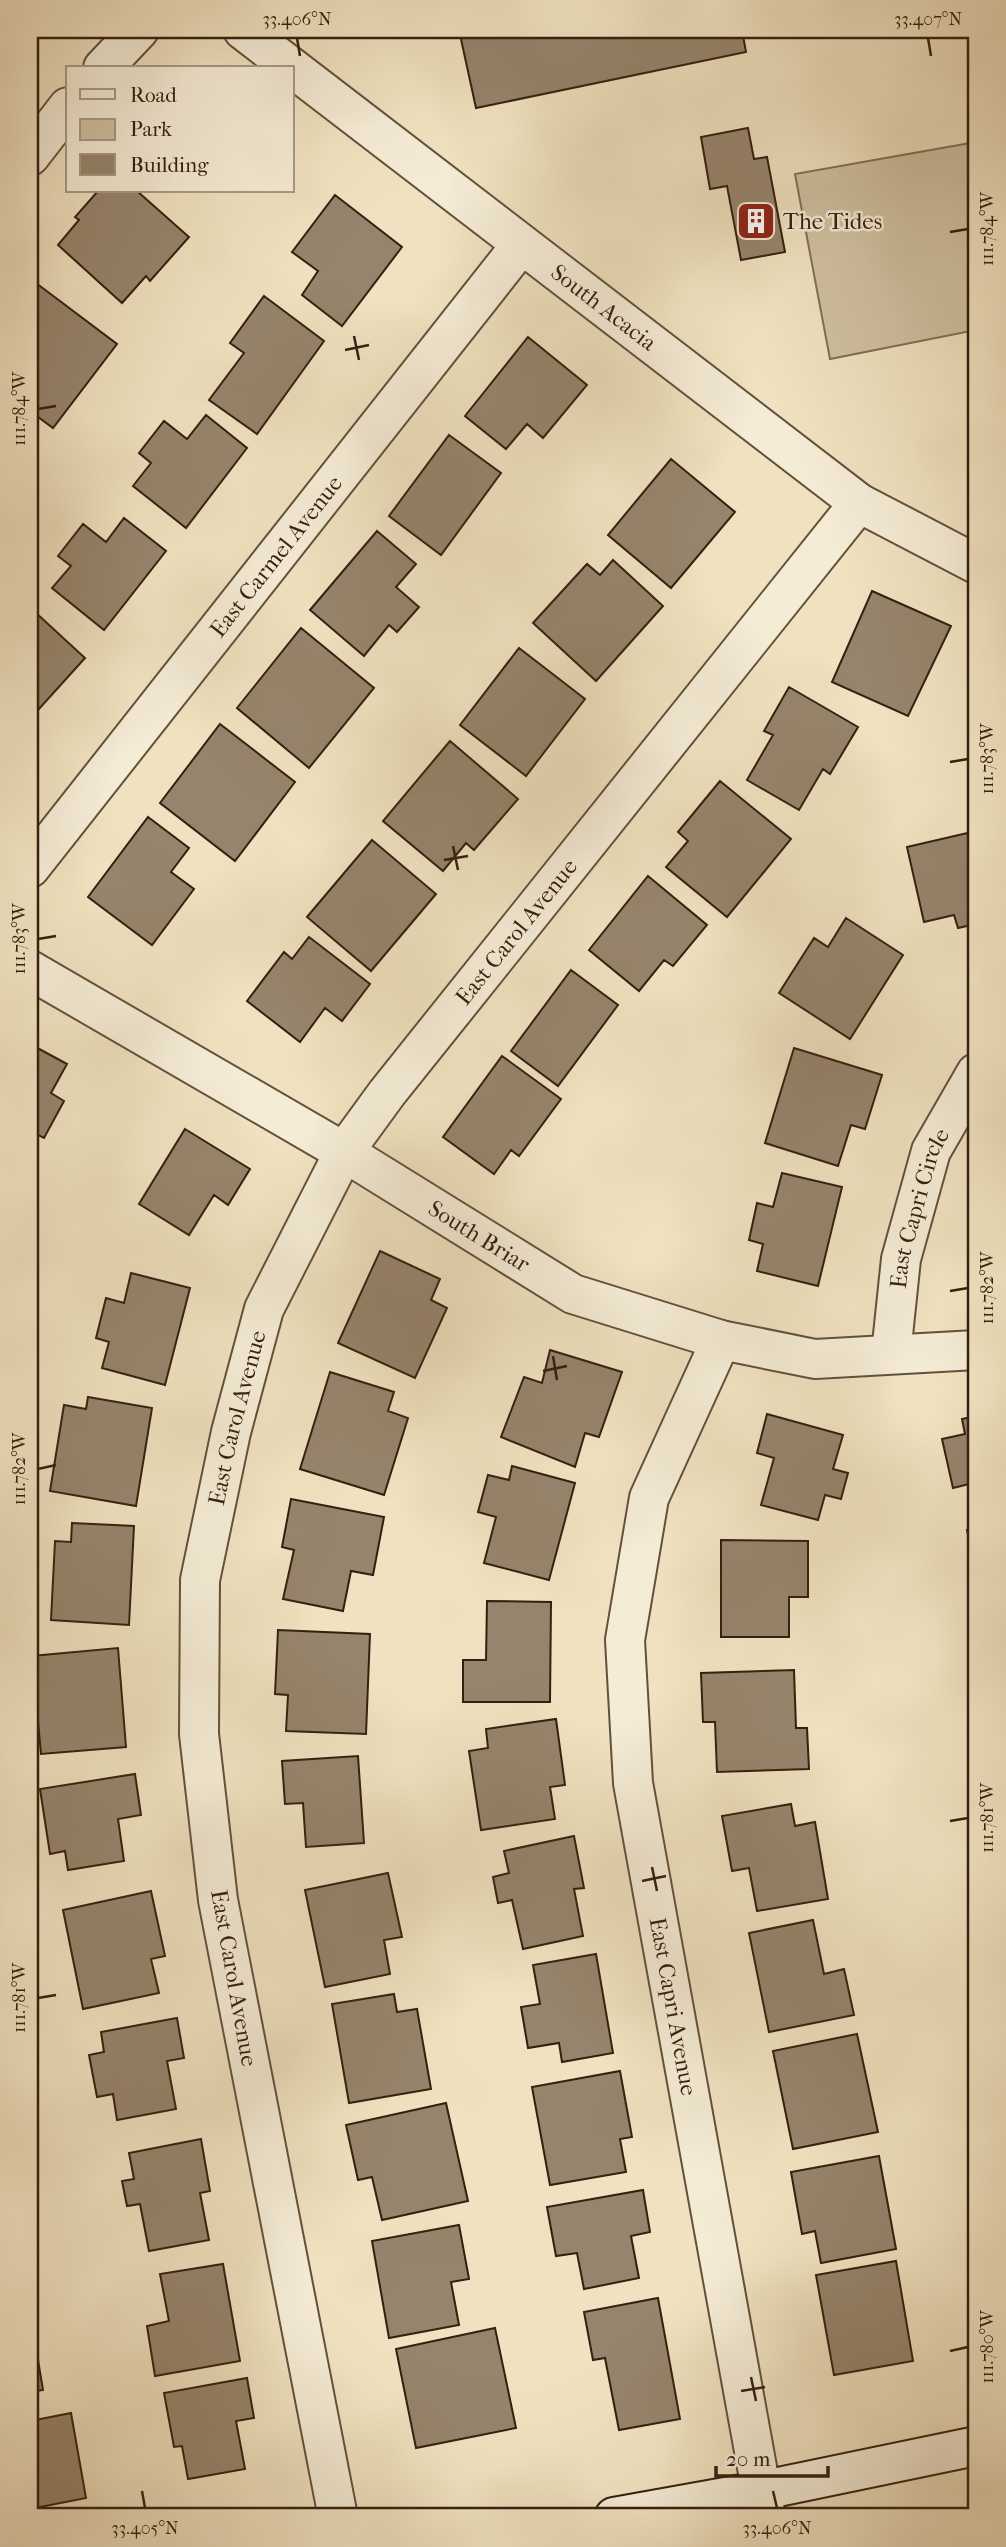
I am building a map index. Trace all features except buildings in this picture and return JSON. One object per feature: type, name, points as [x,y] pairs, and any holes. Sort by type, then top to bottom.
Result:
[{"type":"street","points":[[105,66],[139,30]]},
{"type":"street","name":"South Acacia","points":[[243,30],[290,66]]},
{"type":"street","name":"South Acacia","points":[[294,69],[859,503],[976,564]]},
{"type":"street","points":[[30,156],[66,110]]},
{"type":"street","name":"East Carmel Avenue","points":[[30,868],[521,245]]},
{"type":"street","name":"East Carol Avenue","points":[[338,2517],[218,1900],[199,1720],[200,1580],[231,1432],[264,1309],[344,1152],[387,1093],[859,503]]},
{"type":"street","name":"South Briar","points":[[30,970],[344,1152],[573,1294],[721,1340],[815,1359],[976,1350]]},
{"type":"street","name":"East Capri Circle","points":[[891,1354],[901,1259],[932,1151],[976,1073]]},
{"type":"street","name":"East Capri Avenue","points":[[721,1340],[649,1498],[625,1640],[633,1783],[762,2504]]},
{"type":"street","points":[[614,2517],[762,2504],[976,2446]]},
{"type":"green space","points":[[976,142],[976,330],[830,359],[795,174]]},
{"type":"place","name":"The Tides","points":[[756,221]]}]
